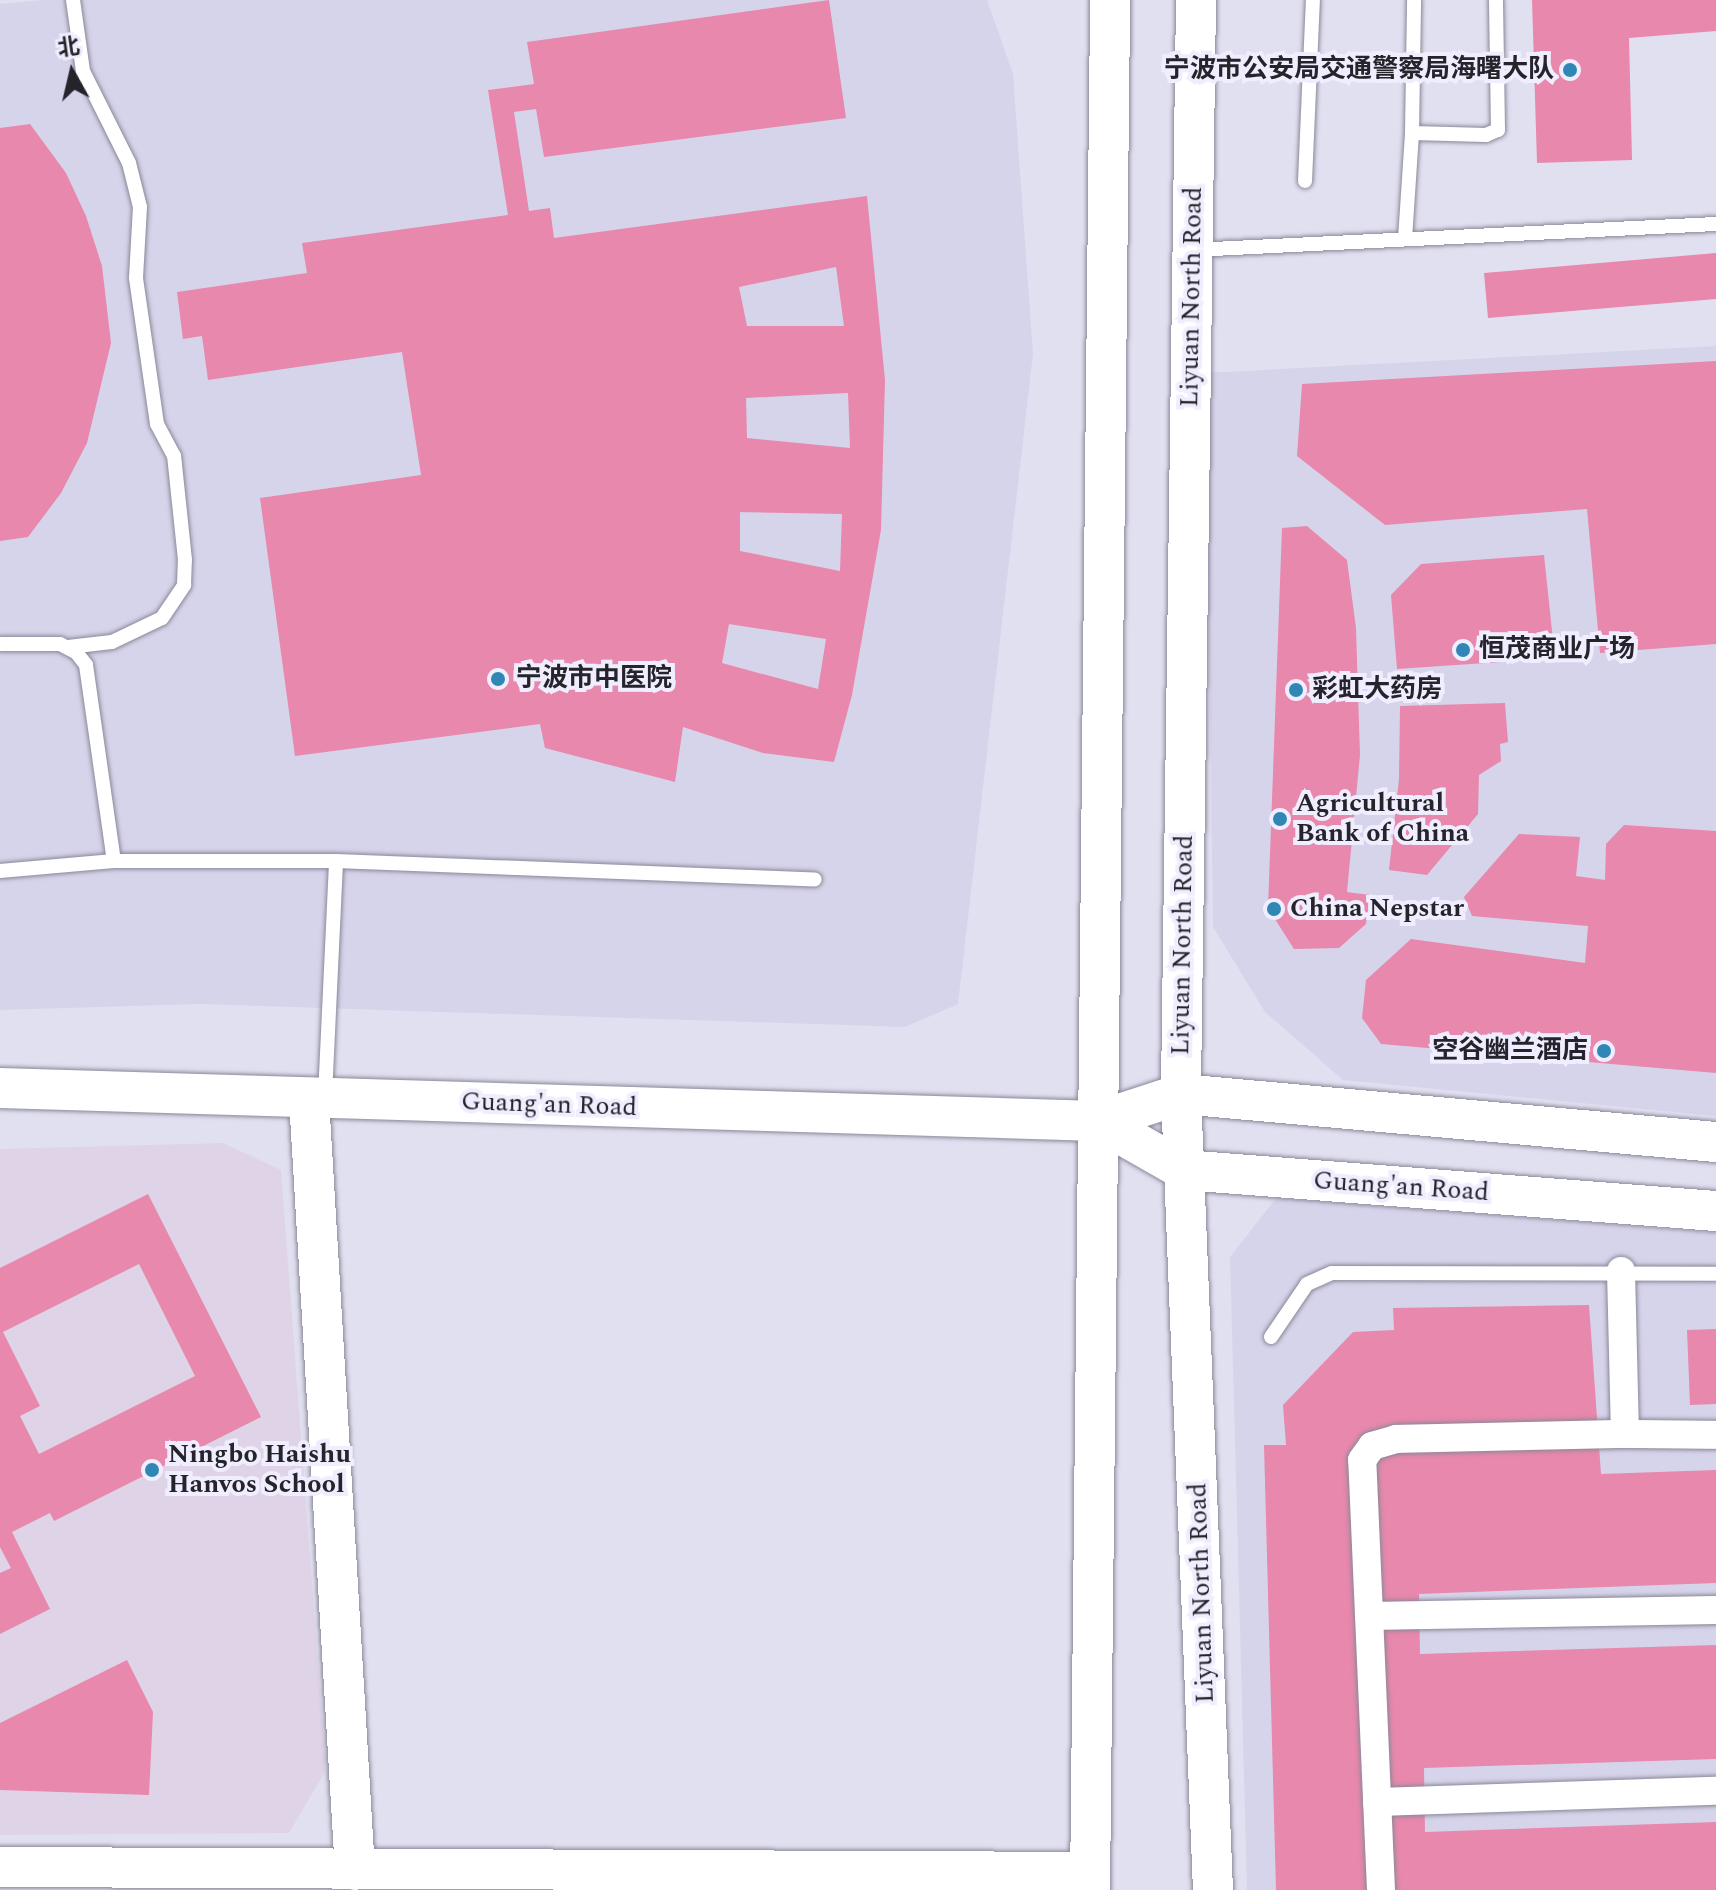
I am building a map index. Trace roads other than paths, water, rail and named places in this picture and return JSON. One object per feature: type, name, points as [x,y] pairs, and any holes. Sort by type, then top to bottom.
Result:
[{"type":"street","points":[[0,1867],[355,1870],[684,1881],[1090,1881],[1110,0]]},
{"type":"street","name":"Liyuan North Road","points":[[1196,0],[1181,1094],[1213,1890]]},
{"type":"street","name":"Guang'an Road","points":[[0,1088],[1098,1121],[1181,1094],[1716,1142]]},
{"type":"street","points":[[317,1099],[355,1870]]},
{"type":"street","name":"Guang'an Road","points":[[1098,1121],[1184,1170],[1716,1211]]},
{"type":"street","points":[[1621,1271],[1625,1434]]},
{"type":"street","points":[[1381,1890],[1362,1460],[1372,1446],[1396,1439],[1716,1435]]},
{"type":"street","points":[[1369,1616],[1716,1610]]},
{"type":"street","points":[[1377,1802],[1716,1791]]},
{"type":"lane","points":[[0,644],[39,640],[68,647],[112,642],[162,618],[184,585],[185,560],[174,456],[157,424],[136,278],[140,207],[129,163],[83,71],[73,0]]},
{"type":"lane","points":[[1305,181],[1313,0]]},
{"type":"lane","points":[[1405,239],[1412,133],[1414,0]]},
{"type":"lane","points":[[1412,133],[1486,135],[1498,130],[1496,0]]},
{"type":"lane","points":[[1193,250],[1716,224]]},
{"type":"lane","points":[[68,647],[86,665],[114,861]]},
{"type":"lane","points":[[0,871],[114,861],[336,861],[815,879]]},
{"type":"lane","points":[[317,1099],[336,861]]},
{"type":"lane","points":[[1271,1337],[1307,1284],[1332,1273],[1621,1271],[1716,1274]]},
{"type":"place","name":"宁波市公安局交通警察局海曙大队","points":[[1570,70]]},
{"type":"place","name":"恒茂商业广场","points":[[1463,650]]},
{"type":"place","name":"宁波市中医院","points":[[498,679]]},
{"type":"place","name":"彩虹大药房","points":[[1296,690]]},
{"type":"place","name":"Agricultural Bank of China","points":[[1280,819]]},
{"type":"place","name":"China Nepstar","points":[[1274,909]]},
{"type":"place","name":"空谷幽兰酒店","points":[[1604,1051]]},
{"type":"place","name":"Ningbo Haishu Hanvos School","points":[[152,1470]]}]
